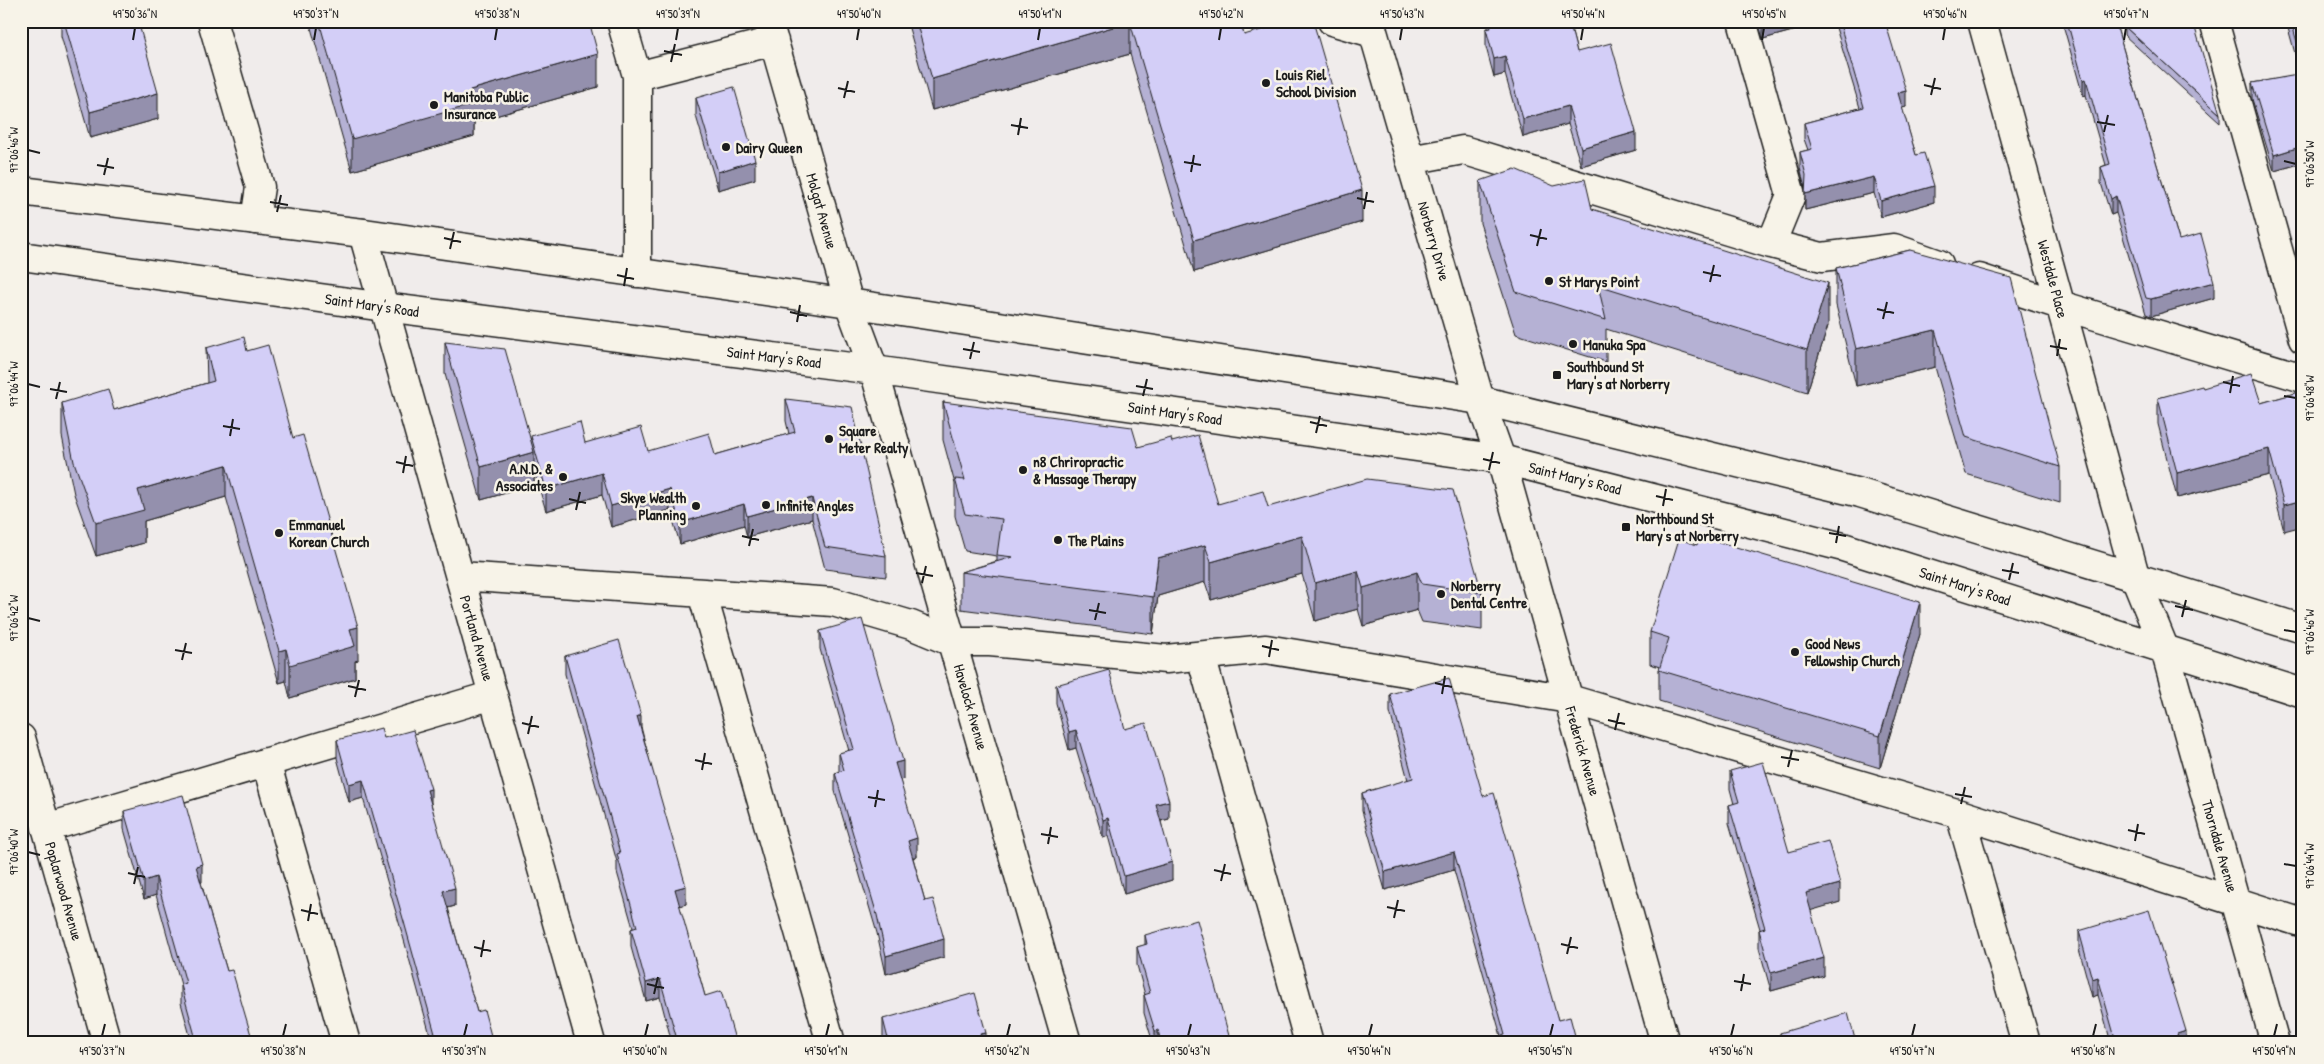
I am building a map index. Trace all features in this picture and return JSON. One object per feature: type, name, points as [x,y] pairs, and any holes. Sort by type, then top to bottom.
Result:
[{"type":"main road","points":[[212,21],[260,187],[255,220]]},
{"type":"main road","points":[[621,21],[637,76],[637,273]]},
{"type":"main road","points":[[1332,21],[1372,27]]},
{"type":"main road","points":[[1742,21],[1791,195],[1771,244]]},
{"type":"main road","name":"Westdale Place","points":[[1982,21],[2136,579],[2165,650]]},
{"type":"main road","points":[[2214,21],[2303,339]]},
{"type":"main road","name":"Norberry Drive","points":[[1372,27],[1480,400],[1501,459]]},
{"type":"main road","points":[[637,76],[771,31]]},
{"type":"main road","name":"Molgat Avenue","points":[[771,31],[849,303],[874,370]]},
{"type":"main road","points":[[1410,160],[1463,150],[1771,244],[1822,257],[1894,248],[2060,305],[2303,378]]},
{"type":"main road","points":[[21,191],[363,233],[849,303],[1480,400],[1860,493],[2303,629]]},
{"type":"main road","name":"Portland Avenue","points":[[363,233],[591,1043]]},
{"type":"main road","name":"Saint Mary's Road","points":[[21,256],[874,370],[1501,459],[1843,547],[2303,693]]},
{"type":"main road","name":"Havelock Avenue","points":[[874,370],[1067,1043]]},
{"type":"main road","name":"Frederick Avenue","points":[[1501,459],[1665,1043]]},
{"type":"main road","points":[[460,576],[833,602],[911,625],[952,642],[990,642],[1166,659],[1266,649],[1569,699],[1960,814],[2303,923]]},
{"type":"main road","points":[[702,593],[831,1043]]},
{"type":"main road","name":"Thorndale Avenue","points":[[2165,650],[2275,1043]]},
{"type":"main road","points":[[1201,656],[1310,1043]]},
{"type":"main road","points":[[46,828],[493,695]]},
{"type":"main road","name":"Poplarwood Avenue","points":[[21,738],[107,1043]]},
{"type":"main road","points":[[266,762],[346,1043]]},
{"type":"main road","points":[[1960,814],[2026,1043]]},
{"type":"building","points":[[64,21],[138,21],[158,93],[90,112]]},
{"type":"building","name":"Manitoba Public Insurance","points":[[319,21],[589,21],[598,54],[470,90],[474,104],[352,139]]},
{"type":"building","points":[[916,21],[1240,21],[1244,35],[1292,21],[1313,21],[1362,190],[1194,240],[1130,22],[932,79]]},
{"type":"building","points":[[1489,21],[1569,21],[1577,52],[1611,43],[1636,132],[1581,148],[1568,106],[1523,119],[1505,56],[1494,59],[1486,29],[1491,28]]},
{"type":"building","points":[[1839,21],[1885,21],[1906,91],[1898,93],[1916,155],[1924,153],[1934,186],[1881,201],[1874,177],[1805,194],[1806,175],[1800,152],[1812,149],[1804,123],[1864,107]]},
{"type":"building","points":[[2067,21],[2115,21],[2179,240],[2201,234],[2214,282],[2151,299],[2146,298],[2116,196],[2111,199],[2101,167],[2110,164],[2086,79],[2083,80]]},
{"type":"building","points":[[2140,21],[2193,21],[2220,114],[2124,26]]},
{"type":"building","points":[[2291,21],[2303,21],[2303,63]]},
{"type":"building","points":[[2303,74],[2303,146],[2274,155],[2252,83]]},
{"type":"building","name":"Dairy Queen","points":[[734,87],[755,160],[718,172],[696,98]]},
{"type":"building","points":[[1515,169],[1554,186],[1585,179],[1592,209],[1828,283],[1807,350],[1598,285],[1606,320],[1516,292],[1480,181]]},
{"type":"building","points":[[1910,250],[2011,278],[2060,467],[1966,437],[1935,330],[1856,349],[1836,268]]},
{"type":"building","name":"Emmanuel Korean Church","points":[[244,337],[247,351],[268,345],[293,438],[303,435],[358,627],[350,629],[355,646],[290,665],[286,649],[279,651],[226,465],[138,490],[144,510],[96,523],[74,462],[62,403],[108,389],[114,410],[214,381],[206,348]]},
{"type":"building","points":[[445,342],[505,349],[534,452],[481,467]]},
{"type":"building","points":[[2251,373],[2261,403],[2303,391],[2303,500],[2284,505],[2269,449],[2177,473],[2158,398],[2202,386],[2203,388]]},
{"type":"building","points":[[786,399],[852,407],[886,556],[825,547],[812,498],[747,516],[744,504],[680,523],[670,489],[611,506],[602,473],[546,489],[531,436],[580,422],[585,443],[641,427],[648,451],[709,433],[715,455],[795,432]]},
{"type":"building","points":[[943,402],[1132,427],[1138,447],[1171,438],[1172,442],[1198,435],[1218,504],[1263,491],[1268,507],[1367,479],[1453,490],[1482,593],[1422,584],[1417,572],[1363,588],[1358,571],[1315,583],[1302,536],[1211,562],[1205,545],[1158,558],[1153,597],[961,572],[1013,557],[997,555],[1002,519],[965,514],[955,479],[965,480]]},
{"type":"building","name":"Good News Fellowship Church","points":[[1699,536],[1920,602],[1880,736],[1659,670],[1669,638],[1650,632],[1679,539],[1697,545]]},
{"type":"building","points":[[862,619],[903,761],[895,763],[917,838],[908,841],[925,901],[933,899],[944,939],[886,956],[877,915],[835,773],[844,770],[839,753],[854,749],[820,631]]},
{"type":"building","points":[[619,640],[641,716],[637,716],[686,886],[675,889],[705,996],[721,991],[736,1043],[678,1043],[660,979],[646,983],[631,929],[637,927],[617,854],[620,853],[565,656]]},
{"type":"building","points":[[1109,670],[1125,729],[1146,723],[1169,801],[1156,804],[1172,862],[1124,876],[1108,818],[1103,820],[1076,730],[1069,732],[1056,685]]},
{"type":"building","points":[[1449,678],[1483,796],[1494,793],[1558,1020],[1570,1017],[1577,1043],[1489,1043],[1488,1040],[1505,1035],[1454,852],[1385,872],[1362,793],[1413,778],[1390,694]]},
{"type":"building","points":[[381,728],[384,738],[413,730],[431,789],[427,790],[455,888],[443,891],[477,1012],[484,1010],[493,1043],[430,1043],[437,1041],[363,780],[349,784],[337,740]]},
{"type":"building","points":[[1763,762],[1789,852],[1828,841],[1840,884],[1806,893],[1824,958],[1771,973],[1759,930],[1765,928],[1729,805],[1739,802],[1730,771]]},
{"type":"building","points":[[183,795],[202,864],[196,866],[227,971],[232,970],[251,1035],[247,1037],[248,1043],[197,1043],[181,985],[186,983],[156,877],[144,881],[124,811]]},
{"type":"building","points":[[2149,910],[2186,1031],[2177,1034],[2180,1043],[2127,1043],[2125,1035],[2115,1038],[2098,977],[2092,979],[2079,931]]},
{"type":"building","points":[[1197,920],[1231,1043],[1161,1043],[1158,1030],[1155,1031],[1144,995],[1150,993],[1137,947],[1147,944],[1145,935]]},
{"type":"building","points":[[975,993],[986,1033],[980,1034],[983,1043],[889,1043],[883,1019]]},
{"type":"building","points":[[1848,1013],[1856,1043],[1783,1043],[1780,1033]]},
{"type":"place","name":"Louis Riel School Division","points":[[1266,83]]},
{"type":"place","name":"Manitoba Public Insurance","points":[[434,105]]},
{"type":"place","name":"Dairy Queen","points":[[726,147]]},
{"type":"place","name":"St Marys Point","points":[[1549,281]]},
{"type":"place","name":"Manuka Spa","points":[[1573,344]]},
{"type":"place","name":"Southbound St Mary's at Norberry","points":[[1557,375]]},
{"type":"place","name":"Square Meter Realty","points":[[829,439]]},
{"type":"place","name":"n8 Chriropractic & Massage Therapy","points":[[1023,470]]},
{"type":"place","name":"A.N.D. & Associates","points":[[563,477]]},
{"type":"place","name":"Infinite Angles","points":[[766,505]]},
{"type":"place","name":"Skye Wealth Planning","points":[[696,506]]},
{"type":"place","name":"Northbound St Mary's at Norberry","points":[[1626,527]]},
{"type":"place","name":"Emmanuel Korean Church","points":[[279,533]]},
{"type":"place","name":"The Plains","points":[[1058,540]]},
{"type":"place","name":"Norberry Dental Centre","points":[[1441,594]]},
{"type":"place","name":"Good News Fellowship Church","points":[[1795,652]]}]
